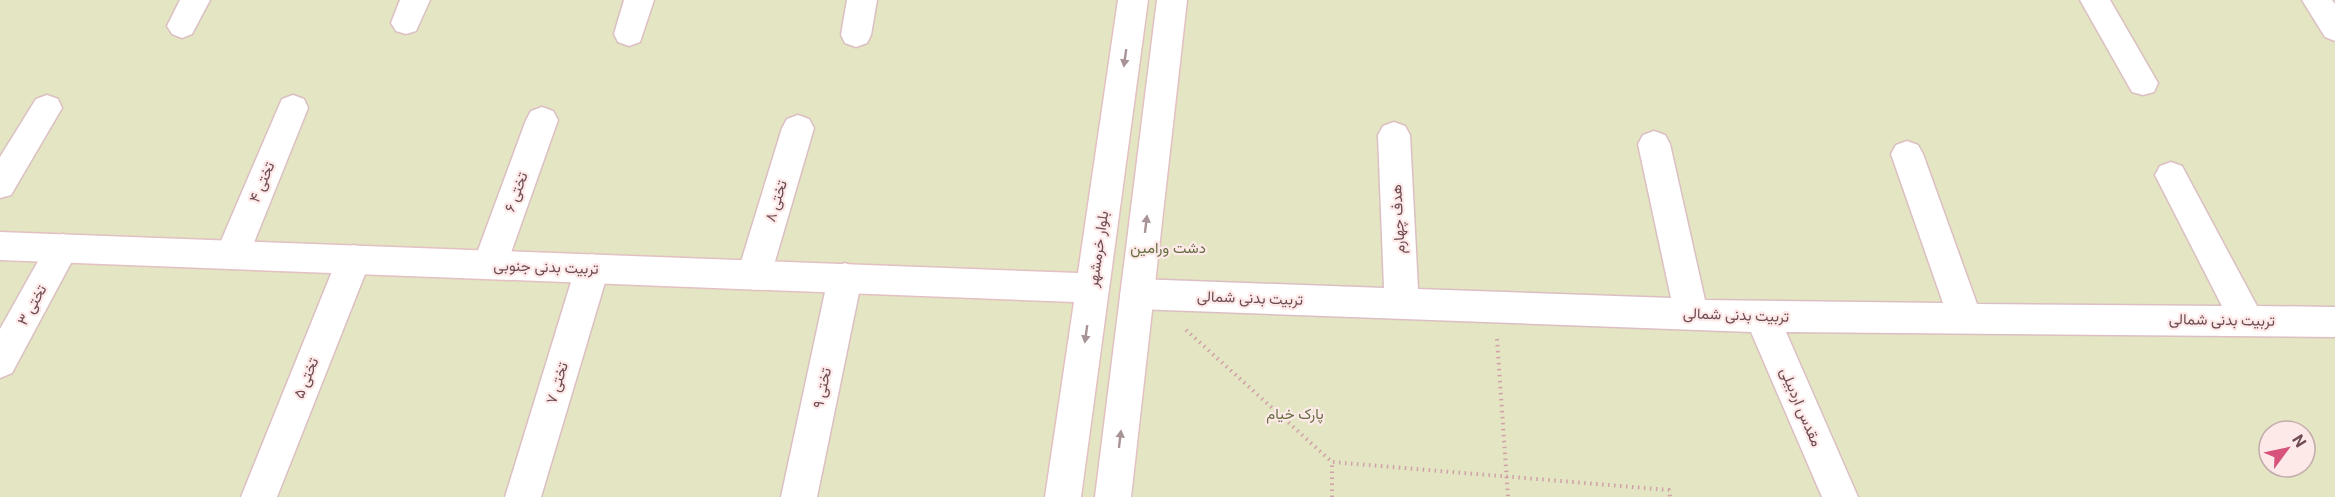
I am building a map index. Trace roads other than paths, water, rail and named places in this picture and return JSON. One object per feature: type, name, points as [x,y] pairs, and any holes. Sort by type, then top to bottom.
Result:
[{"type":"street","points":[[629,34],[639,0]]},
{"type":"street","points":[[856,35],[862,0]]},
{"type":"street","name":"بلوار خرمشهر","points":[[1063,497],[1132,0]]},
{"type":"street","points":[[1113,497],[1172,0]]},
{"type":"street","points":[[2095,0],[2144,83]]},
{"type":"street","points":[[2316,0],[2335,29]]},
{"type":"street","points":[[0,185],[47,108]]},
{"type":"street","name":"تختی ۴","points":[[232,255],[293,108]]},
{"type":"street","name":"تختی ۶","points":[[490,264],[542,120]]},
{"type":"street","name":"تختی ۸","points":[[754,275],[798,128]]},
{"type":"street","name":"هدف چهارم","points":[[1394,135],[1402,304]]},
{"type":"street","points":[[1654,144],[1691,314]]},
{"type":"street","points":[[1907,154],[1965,318]]},
{"type":"street","points":[[2171,175],[2247,320]]},
{"type":"street","name":"تربیت بدنی جنوبی","points":[[0,246],[1092,288]]},
{"type":"street","name":"تختی ۳","points":[[0,362],[63,248]]},
{"type":"street","name":"تختی ۵","points":[[259,497],[354,259]]},
{"type":"street","name":"تختی ۷","points":[[523,497],[592,269]]},
{"type":"street","name":"تختی ۹","points":[[799,497],[845,278]]},
{"type":"street","name":"تربیت بدنی شمالی","points":[[1137,294],[1762,317],[2335,322]]},
{"type":"street","name":"مقدس اردبیلی","points":[[1762,317],[1840,497]]},
{"type":"park label","name":"دشت ورامین","points":[[1168,248]]},
{"type":"park label","name":"پارک خیام","points":[[1295,414]]}]
